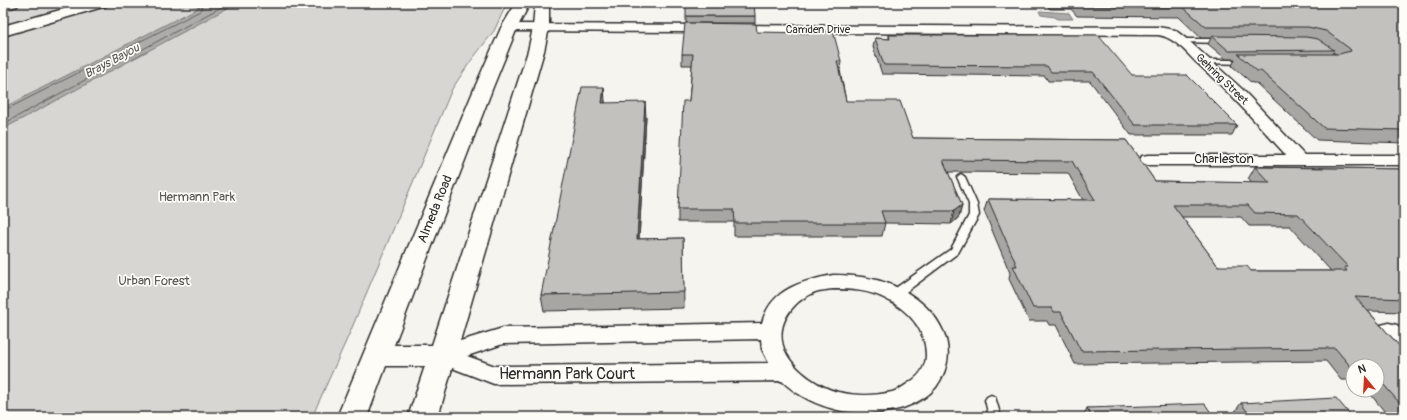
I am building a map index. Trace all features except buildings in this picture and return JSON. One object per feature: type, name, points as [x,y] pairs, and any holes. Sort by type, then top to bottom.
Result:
[{"type":"main road","points":[[3,6],[12,3]]},
{"type":"main road","points":[[3,31],[101,3]]},
{"type":"main road","name":"Almeda Road","points":[[352,417],[509,28],[523,3]]},
{"type":"main road","points":[[423,417],[536,51],[541,28],[542,3]]},
{"type":"main road","points":[[377,356],[442,355]]},
{"type":"street","name":"Camden Drive","points":[[509,28],[1128,31]]},
{"type":"street","name":"Gehring Street","points":[[1128,31],[1158,31],[1170,34],[1180,41],[1237,92],[1299,159]]},
{"type":"street","name":"Charleston","points":[[1148,160],[1404,160]]},
{"type":"street","points":[[833,282],[858,283],[883,289],[894,295],[904,300],[921,314],[933,331],[938,349],[935,368],[924,384],[909,396],[866,411],[835,401],[807,389],[786,372],[773,351],[770,331],[776,312],[790,297],[809,287],[833,282]]},
{"type":"street","points":[[442,355],[503,336],[770,331]]},
{"type":"street","points":[[1396,331],[1404,346]]},
{"type":"street","name":"Hermann Park Court","points":[[442,355],[494,375],[786,372]]},
{"type":"lane","points":[[1180,41],[1226,41]]},
{"type":"lane","points":[[1204,62],[1257,62]]},
{"type":"lane","points":[[894,295],[955,251],[974,215],[973,204],[962,177]]},
{"type":"lane","points":[[991,400],[996,417]]},
{"type":"green space","name":"Hermann Park","points":[[3,3],[507,3],[494,31],[470,62],[452,89],[351,330],[312,417],[3,417]]},
{"type":"water","name":"Brays Bayou","points":[[200,3],[237,3],[3,129],[3,108],[200,7],[194,5]]},
{"type":"water","points":[[1039,11],[1069,13],[1073,19],[1057,19],[1055,17],[1041,15]]},
{"type":"park label","name":"Urban Forest","points":[[154,281]]}]
